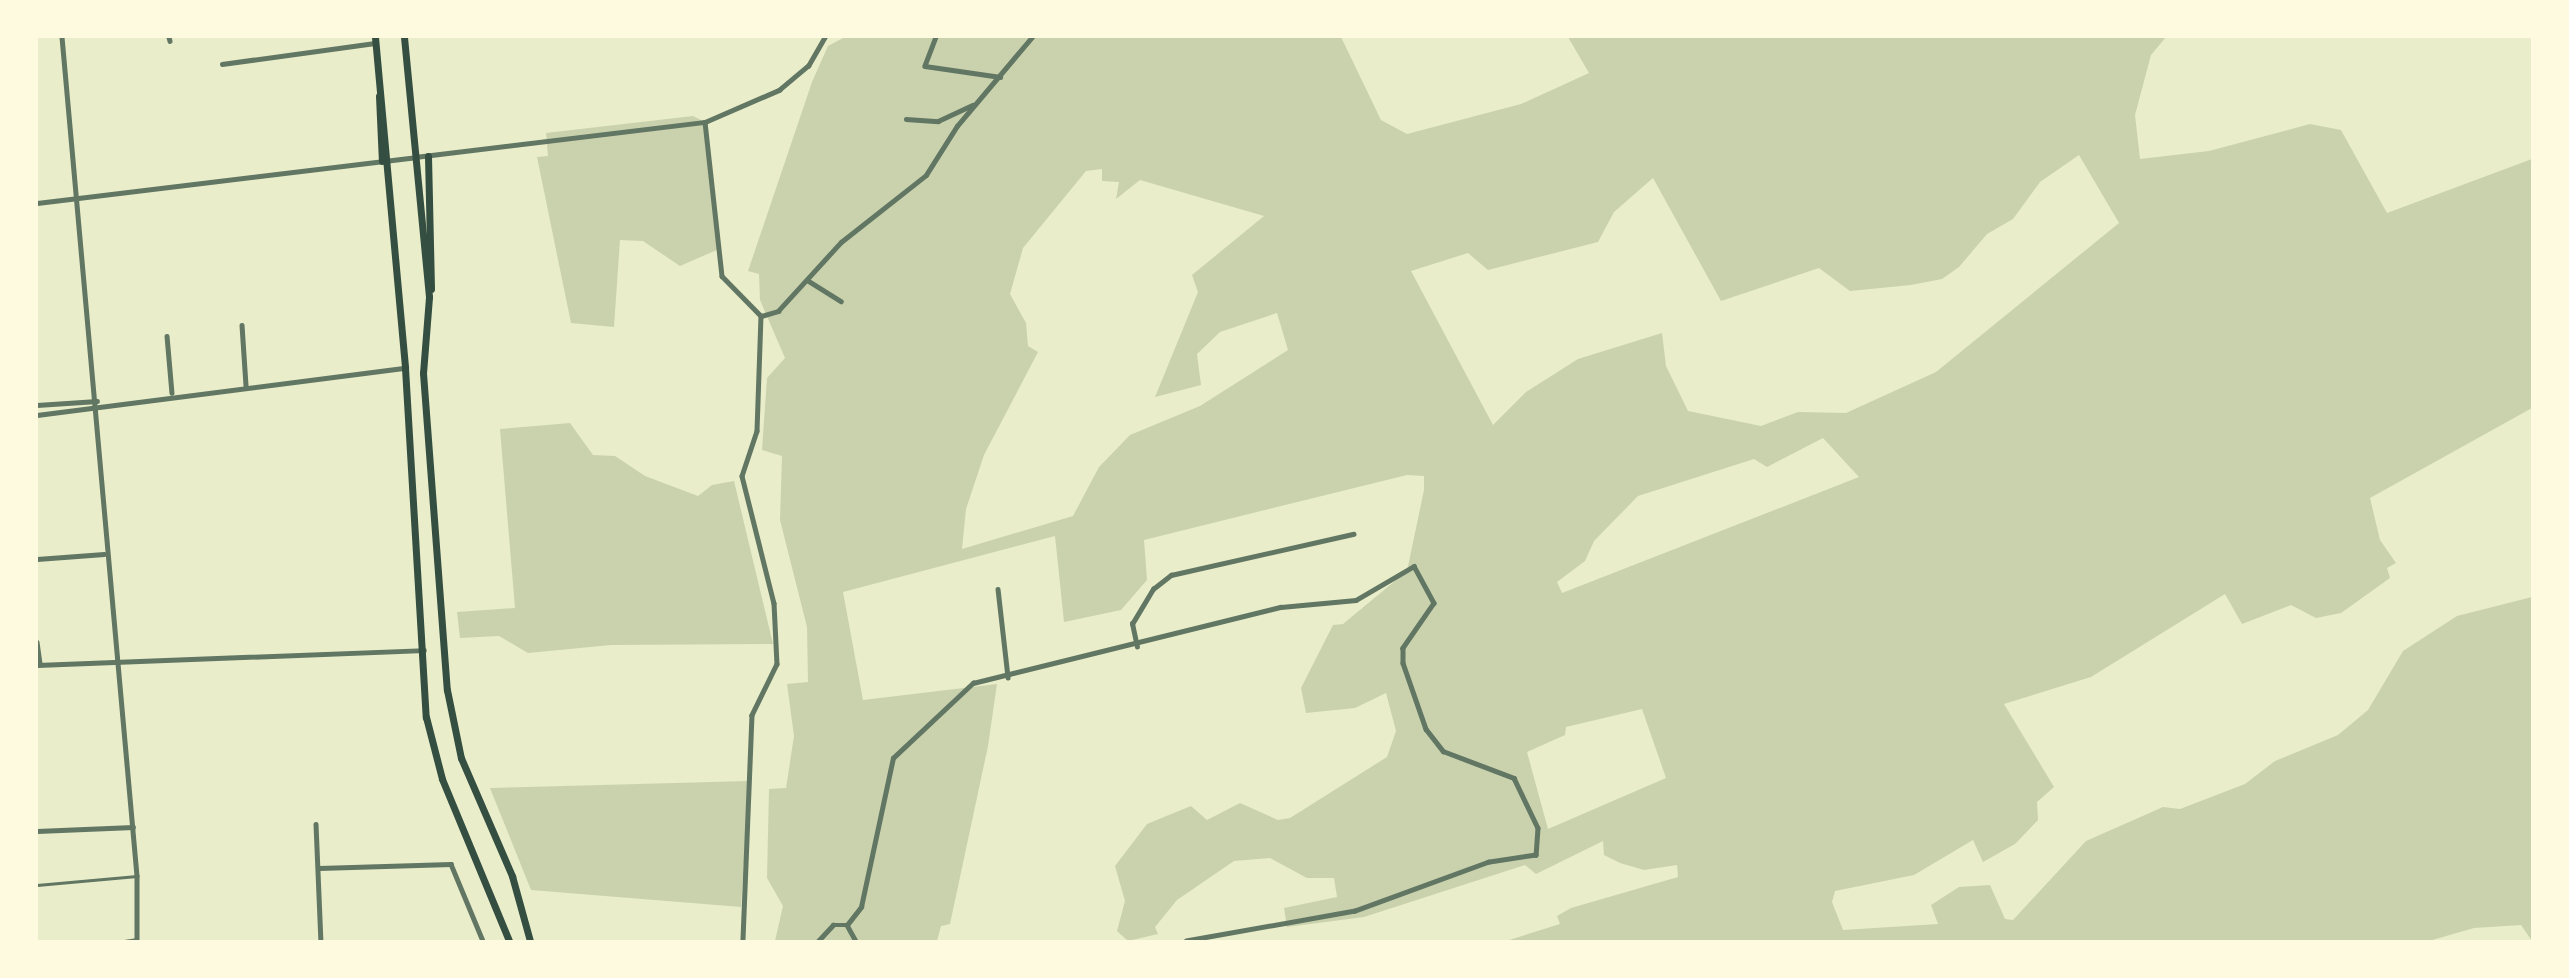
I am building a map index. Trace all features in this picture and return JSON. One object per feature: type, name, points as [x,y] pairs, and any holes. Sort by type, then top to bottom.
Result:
[{"type":"main road","points":[[404,37],[429,297]]},
{"type":"main road","points":[[375,40],[405,368],[424,650],[434,751],[509,941]]},
{"type":"main road","points":[[428,156],[434,274],[429,297],[423,373],[447,690],[469,781],[512,876],[530,941]]},
{"type":"street","points":[[62,37],[96,400],[104,554],[133,827],[137,876],[137,940]]},
{"type":"street","points":[[37,203],[705,122],[779,90],[808,66],[825,37]]},
{"type":"street","points":[[936,37],[925,66],[1001,77]]},
{"type":"street","points":[[761,316],[778,311],[841,242],[926,175],[973,105],[1001,77],[1032,37]]},
{"type":"street","points":[[222,64],[375,40]]},
{"type":"street","points":[[906,119],[938,121],[973,105]]},
{"type":"street","points":[[705,122],[722,276],[752,302],[761,316],[757,431],[743,460],[742,476],[774,603],[777,664],[752,715],[743,941]]},
{"type":"street","points":[[807,280],[841,301]]},
{"type":"street","points":[[242,325],[246,386]]},
{"type":"street","points":[[167,337],[172,393]]},
{"type":"street","points":[[37,415],[96,409],[104,404],[172,393],[405,368]]},
{"type":"street","points":[[37,405],[96,400],[104,404]]},
{"type":"street","points":[[1137,647],[1132,624],[1153,589],[1171,575],[1353,534]]},
{"type":"street","points":[[37,559],[104,554]]},
{"type":"street","points":[[847,925],[862,907],[893,758],[973,683],[1137,647],[1280,607],[1356,600],[1415,566],[1434,603],[1403,648],[1403,663],[1426,729],[1443,751],[1514,778],[1538,828],[1536,855],[1489,862],[1355,911],[1187,941]]},
{"type":"street","points":[[998,589],[1008,677]]},
{"type":"street","points":[[37,642],[38,665],[424,650]]},
{"type":"street","points":[[317,824],[321,941]]},
{"type":"street","points":[[37,831],[133,827]]},
{"type":"street","points":[[319,868],[451,864],[483,941]]},
{"type":"street","points":[[818,941],[833,925],[847,925]]},
{"type":"street","points":[[847,925],[856,941]]},
{"type":"lane","points":[[37,886],[137,876]]},
{"type":"lane","points":[[124,941],[137,940]]},
{"type":"green space","points":[[845,37],[1341,37],[1381,120],[1407,134],[1521,104],[1589,73],[1568,37],[2166,37],[2151,55],[2135,115],[2140,159],[2209,151],[2310,124],[2341,130],[2387,213],[2532,159],[2532,408],[2370,498],[2380,540],[2396,563],[2387,568],[2390,578],[2341,613],[2316,618],[2291,605],[2242,624],[2225,594],[2091,677],[2004,704],[2054,787],[2037,802],[2038,820],[2015,844],[1983,862],[1973,840],[1914,875],[1835,891],[1832,902],[1843,930],[1938,924],[1931,905],[1959,887],[1990,885],[2005,919],[2013,920],[2086,841],[2163,807],[2180,809],[2245,784],[2275,761],[2338,735],[2368,710],[2403,651],[2457,616],[2532,597],[2532,941],[2521,925],[2474,928],[2429,941],[1506,941],[1560,924],[1557,916],[1571,908],[1678,877],[1677,865],[1644,870],[1620,863],[1604,855],[1603,841],[1536,874],[1525,865],[1364,917],[1287,927],[1284,908],[1337,897],[1334,878],[1307,878],[1270,858],[1234,861],[1177,900],[1155,927],[1158,934],[1128,941],[1117,931],[1125,901],[1115,866],[1147,824],[1191,806],[1207,820],[1240,803],[1278,820],[1290,818],[1387,757],[1396,731],[1386,693],[1355,708],[1306,713],[1301,688],[1333,625],[1343,624],[1407,571],[1424,490],[1424,476],[1407,475],[1144,540],[1147,580],[1121,610],[1064,622],[1055,536],[843,592],[863,700],[997,684],[988,746],[950,924],[941,926],[937,941],[775,941],[783,906],[767,878],[769,789],[786,788],[794,736],[787,684],[808,682],[807,627],[780,520],[782,456],[762,450],[767,378],[785,358],[760,300],[759,274],[748,271],[812,82],[828,46]],"holes":[[[2079,155],[2119,223],[1936,372],[1846,413],[1798,412],[1761,426],[1688,411],[1666,366],[1662,333],[1578,359],[1526,392],[1493,425],[1411,271],[1468,253],[1488,270],[1598,242],[1614,212],[1653,178],[1721,301],[1819,268],[1850,291],[1911,285],[1942,279],[1959,267],[1987,234],[2013,219],[2040,182]],[[1102,169],[1102,181],[1119,182],[1116,199],[1140,180],[1264,216],[1192,275],[1198,292],[1155,397],[1201,385],[1197,354],[1220,332],[1277,313],[1288,350],[1200,406],[1130,435],[1099,467],[1073,516],[962,549],[966,509],[984,455],[1038,352],[1028,346],[1026,323],[1010,294],[1023,248],[1086,171]],[[1823,438],[1859,477],[1562,593],[1557,582],[1585,561],[1594,541],[1638,496],[1754,459],[1767,467]],[[1642,709],[1666,778],[1548,829],[1527,752],[1565,735],[1566,727]]]},
{"type":"green space","points":[[693,116],[705,122],[719,249],[680,266],[643,241],[620,240],[614,327],[571,323],[537,157],[548,156],[546,133]]},
{"type":"green space","points":[[570,423],[593,455],[615,456],[645,476],[698,496],[712,485],[734,481],[773,644],[611,645],[528,653],[499,636],[460,638],[457,612],[515,608],[500,429]]},
{"type":"green space","points":[[749,781],[741,907],[531,890],[490,788]]}]
